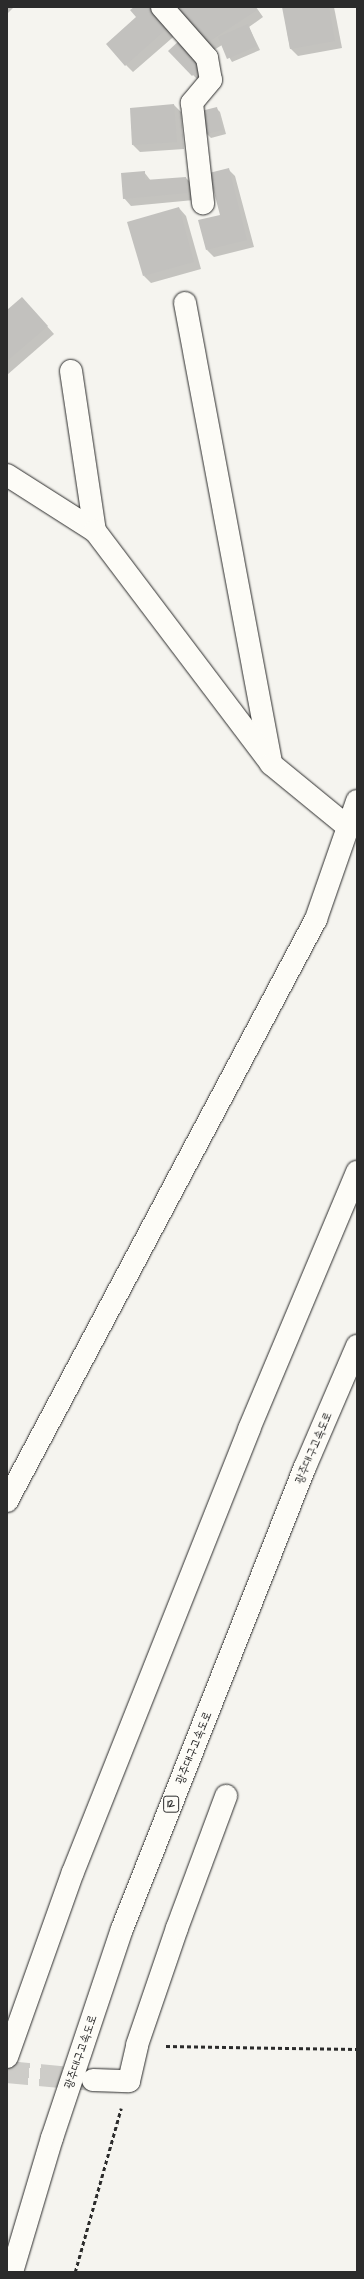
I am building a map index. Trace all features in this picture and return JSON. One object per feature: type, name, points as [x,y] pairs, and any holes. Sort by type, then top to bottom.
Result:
[{"type":"main road","points":[[162,7],[207,58],[211,80],[192,103],[203,203]]},
{"type":"main road","points":[[185,304],[271,764]]},
{"type":"main road","points":[[71,371],[95,531]]},
{"type":"main road","points":[[7,476],[95,531],[271,764],[348,827]]},
{"type":"main road","points":[[7,1501],[316,919],[357,801]]},
{"type":"main road","points":[[7,2056],[76,1864],[249,1428],[357,1172]]},
{"type":"main road","name":"광주대구고속도로","points":[[12,2272],[52,2138],[122,1929],[300,1482],[357,1346]]},
{"type":"main road","points":[[93,2080],[129,2081],[137,2045],[177,1928],[226,1796]]},
{"type":"path","points":[[137,2045],[357,2049]]},
{"type":"path","points":[[75,2272],[129,2081]]},
{"type":"building","points":[[134,7],[158,7],[172,24],[125,66],[106,44],[136,17],[130,10]]},
{"type":"building","points":[[173,7],[255,7],[257,10],[201,47]]},
{"type":"building","points":[[282,7],[329,7],[335,41],[290,49]]},
{"type":"building","points":[[248,24],[257,46],[227,59],[218,37]]},
{"type":"building","points":[[181,39],[205,64],[192,76],[168,51]]},
{"type":"building","points":[[174,104],[177,142],[132,145],[130,108]]},
{"type":"building","points":[[217,107],[223,130],[206,134],[201,111]]},
{"type":"building","points":[[229,168],[247,240],[206,250],[198,220],[220,215],[209,173]]},
{"type":"building","points":[[145,171],[145,180],[186,177],[187,193],[123,199],[121,173]]},
{"type":"building","points":[[179,207],[194,262],[143,276],[127,222]]},
{"type":"building","points":[[22,297],[48,326],[7,361],[7,310]]},
{"type":"tunnel","points":[[7,2072],[91,2080]]}]
